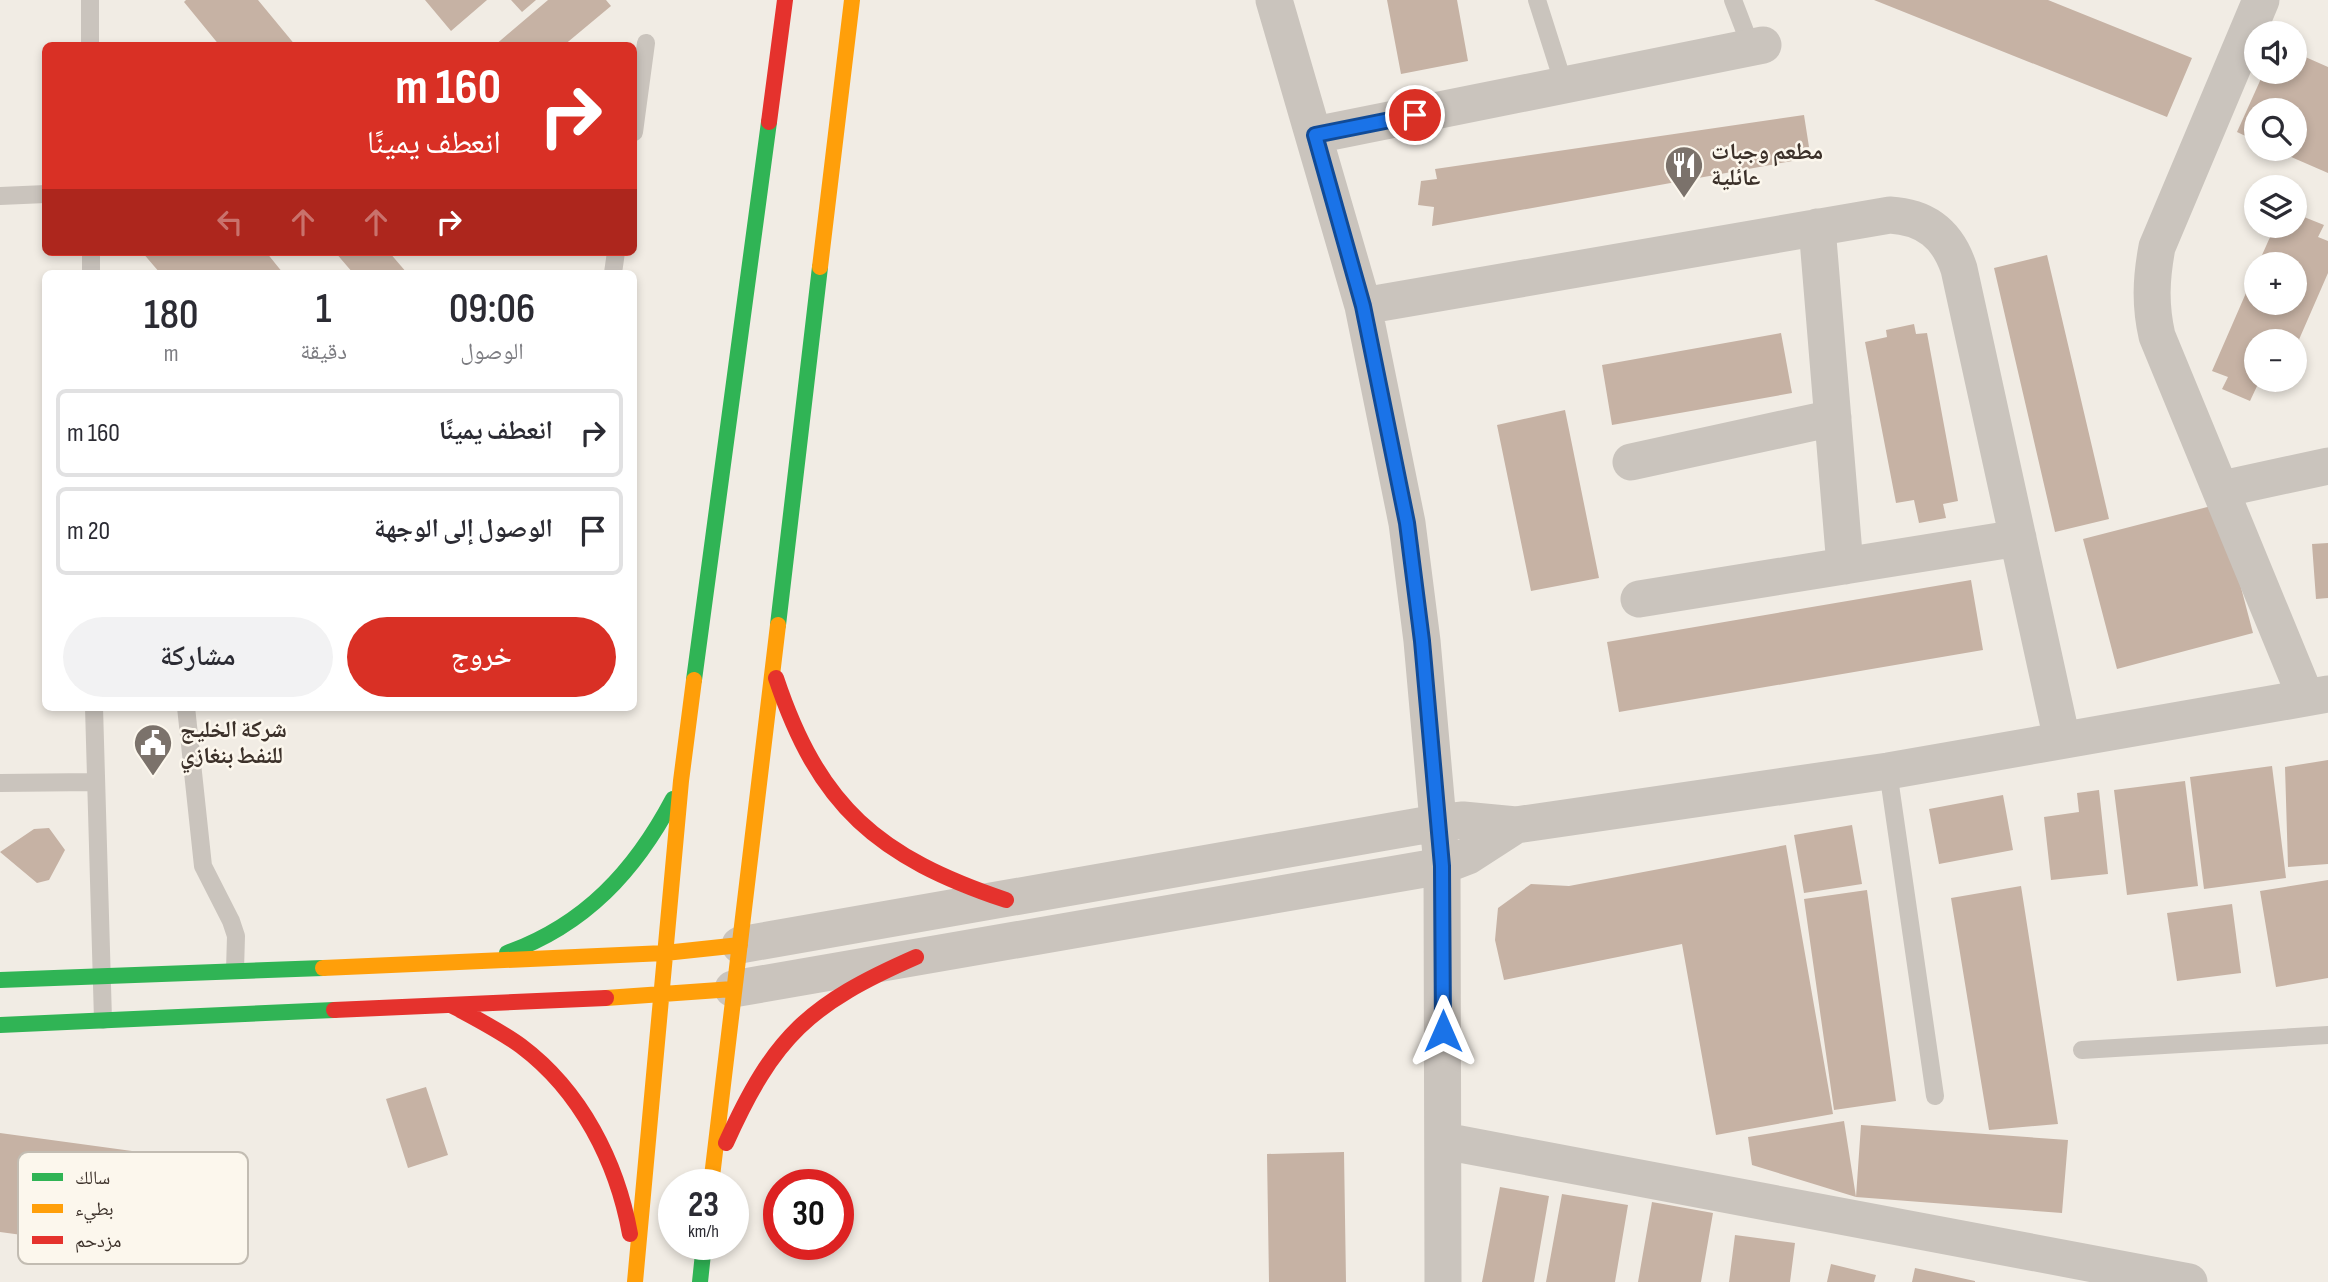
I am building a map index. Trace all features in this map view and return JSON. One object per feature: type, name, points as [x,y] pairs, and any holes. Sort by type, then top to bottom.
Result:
[{"type":"main road","points":[[636,1281],[681,781],[785,0]]},
{"type":"main road","points":[[713,1169],[852,0]]},
{"type":"main road","points":[[772,663],[786,712],[807,758],[835,799],[871,835],[912,864],[946,881],[1006,900]]},
{"type":"main road","points":[[470,963],[525,947],[577,919],[621,881],[656,834],[681,781]]},
{"type":"main road","points":[[0,980],[470,963],[665,953],[740,945]]},
{"type":"main road","points":[[716,1169],[760,1072],[786,1036],[818,1008],[860,981],[916,957]]},
{"type":"main road","points":[[0,1025],[663,995],[733,989]]},
{"type":"main road","points":[[449,1004],[501,1032],[546,1069],[583,1114],[611,1165],[629,1221],[636,1281]]},
{"type":"main road","points":[[700,1282],[702,1260]]},
{"type":"street","points":[[1274,0],[1363,306],[1407,523],[1422,641],[1442,866],[1443,1282]]},
{"type":"street","points":[[740,945],[1437,822],[1464,820],[1516,825],[1888,771],[2317,696],[2222,489],[2157,336],[2151,310],[2151,279],[2157,247],[2261,0]]},
{"type":"street","points":[[1315,135],[1757,46]]},
{"type":"street","points":[[1363,306],[1890,215],[1908,216],[1925,223],[1942,235],[1953,253],[2062,740]]},
{"type":"street","points":[[1817,227],[1845,566]]},
{"type":"street","points":[[1631,462],[1833,418]]},
{"type":"street","points":[[2222,489],[2328,466]]},
{"type":"street","points":[[1639,599],[2018,538]]},
{"type":"street","points":[[733,989],[1442,866],[1468,856],[1516,825]]},
{"type":"street","points":[[1444,1141],[2189,1282]]},
{"type":"lane","points":[[90,0],[90,42]]},
{"type":"lane","points":[[1537,0],[1564,85]]},
{"type":"lane","points":[[1733,0],[1757,46]]},
{"type":"lane","points":[[637,110],[646,43]]},
{"type":"lane","points":[[0,196],[42,194]]},
{"type":"lane","points":[[94,711],[103,1020]]},
{"type":"lane","points":[[186,711],[203,866],[236,936],[235,970]]},
{"type":"lane","points":[[1888,771],[1935,1096]]},
{"type":"lane","points":[[0,783],[94,782]]},
{"type":"lane","points":[[2081,1049],[2328,1035]]},
{"type":"building","points":[[258,0],[293,42],[217,42],[184,2]]},
{"type":"building","points":[[425,0],[487,0],[451,31]]},
{"type":"building","points":[[511,0],[536,0],[522,12]]},
{"type":"building","points":[[548,0],[606,0],[611,6],[568,42],[499,42]]},
{"type":"building","points":[[1387,0],[1457,0],[1468,61],[1401,74]]},
{"type":"building","points":[[1874,0],[2048,0],[2192,58],[2167,117]]},
{"type":"building","points":[[2307,58],[2328,67],[2328,173],[2300,161],[2307,161],[2307,98],[2252,98],[2259,84],[2307,84]]},
{"type":"building","points":[[1804,115],[1809,147],[1793,149],[1798,160],[1432,226],[1434,207],[1418,205],[1421,181],[1437,179],[1435,169]]},
{"type":"building","points":[[2244,116],[2244,135],[2237,132]]},
{"type":"building","points":[[2307,218],[2324,225],[2318,237],[2328,241],[2328,273],[2304,329],[2244,329],[2244,392],[2254,392],[2250,401],[2222,389],[2228,377],[2212,371],[2244,298],[2244,315],[2307,315],[2307,252],[2263,252],[2270,238],[2307,238]]},
{"type":"building","points":[[2047,255],[2109,519],[2055,532],[1994,268]]},
{"type":"building","points":[[145,256],[269,256],[281,270],[157,270]]},
{"type":"building","points":[[338,256],[392,256],[404,270],[350,270]]},
{"type":"building","points":[[1914,324],[1916,334],[1927,333],[1958,501],[1943,504],[1946,518],[1919,523],[1914,500],[1896,503],[1865,342],[1887,337],[1886,330]]},
{"type":"building","points":[[1781,333],[1792,393],[1612,425],[1602,365]]},
{"type":"building","points":[[1565,410],[1599,578],[1531,591],[1497,425]]},
{"type":"building","points":[[2219,504],[2253,633],[2117,669],[2083,539]]},
{"type":"building","points":[[2328,543],[2328,598],[2316,599],[2312,544]]},
{"type":"building","points":[[1971,580],[1983,650],[1619,712],[1607,642]]},
{"type":"building","points":[[2328,760],[2328,864],[2288,867],[2285,767]]},
{"type":"building","points":[[2272,766],[2286,878],[2204,889],[2190,777]]},
{"type":"building","points":[[2185,781],[2198,886],[2127,895],[2114,790]]},
{"type":"building","points":[[2099,790],[2108,874],[2051,880],[2044,817],[2079,812],[2077,793]]},
{"type":"building","points":[[2003,795],[2013,850],[1939,864],[1929,809]]},
{"type":"building","points":[[1852,825],[1862,884],[1804,893],[1794,835]]},
{"type":"building","points":[[49,828],[65,850],[49,880],[37,883],[0,852],[34,829]]},
{"type":"building","points":[[1786,845],[1833,1114],[1716,1135],[1682,944],[1504,980],[1495,940],[1498,908],[1531,884],[1569,886]]},
{"type":"building","points":[[2328,880],[2328,978],[2276,987],[2260,891]]},
{"type":"building","points":[[2021,886],[2058,1124],[1989,1130],[1951,898]]},
{"type":"building","points":[[1867,890],[1896,1101],[1834,1110],[1804,899]]},
{"type":"building","points":[[2232,904],[2241,973],[2177,981],[2167,913]]},
{"type":"building","points":[[426,1087],[448,1155],[408,1168],[386,1099]]},
{"type":"building","points":[[1844,1121],[1856,1197],[1752,1165],[1748,1137]]},
{"type":"building","points":[[1861,1125],[2068,1140],[2062,1213],[1856,1197]]},
{"type":"building","points":[[0,1133],[139,1152],[18,1152],[18,1234],[0,1232]]},
{"type":"building","points":[[1344,1152],[1346,1282],[1269,1282],[1267,1154]]},
{"type":"building","points":[[1500,1187],[1549,1196],[1534,1282],[1482,1282]]},
{"type":"building","points":[[1562,1194],[1628,1205],[1615,1282],[1546,1282]]},
{"type":"building","points":[[1652,1202],[1713,1213],[1701,1282],[1638,1282]]},
{"type":"building","points":[[1735,1235],[1795,1243],[1790,1282],[1729,1282]]},
{"type":"building","points":[[1831,1264],[1876,1275],[1874,1282],[1827,1282]]},
{"type":"building","points":[[1915,1268],[1975,1281],[1975,1282],[1912,1282]]},
{"type":"traffic: fast","points":[[694,680],[769,122]]},
{"type":"traffic: fast","points":[[778,625],[820,267]]},
{"type":"traffic: fast","points":[[507,953],[560,927],[584,911],[605,892],[642,850],[673,799]]},
{"type":"traffic: fast","points":[[0,980],[323,968]]},
{"type":"traffic: fast","points":[[0,1025],[334,1010]]},
{"type":"traffic: fast","points":[[700,1282],[702,1260]]},
{"type":"traffic: slow","points":[[820,267],[852,0]]},
{"type":"traffic: slow","points":[[713,1169],[778,625]]},
{"type":"traffic: slow","points":[[635,1282],[681,781],[694,680]]},
{"type":"traffic: slow","points":[[323,968],[665,953],[740,945]]},
{"type":"traffic: slow","points":[[606,998],[733,989]]},
{"type":"traffic: jam","points":[[769,122],[785,0]]},
{"type":"traffic: jam","points":[[776,678],[793,723],[812,761],[834,794],[859,821],[888,845],[922,865],[1006,900]]},
{"type":"traffic: jam","points":[[726,1143],[761,1075],[799,1028],[822,1008],[848,991],[916,957]]},
{"type":"traffic: jam","points":[[334,1010],[606,998]]},
{"type":"traffic: jam","points":[[451,1005],[521,1046],[562,1084],[593,1130],[606,1155],[624,1207],[630,1234]]},
{"type":"place","name":"مطعم وجبات عائلية","points":[[1684,199]]},
{"type":"place","name":"شركة الخليج للنفط بنغازي","points":[[153,777]]},
{"type":"route","points":[[1415,115],[1315,135],[1363,306],[1407,523],[1422,641],[1442,866],[1443,1031]]}]
